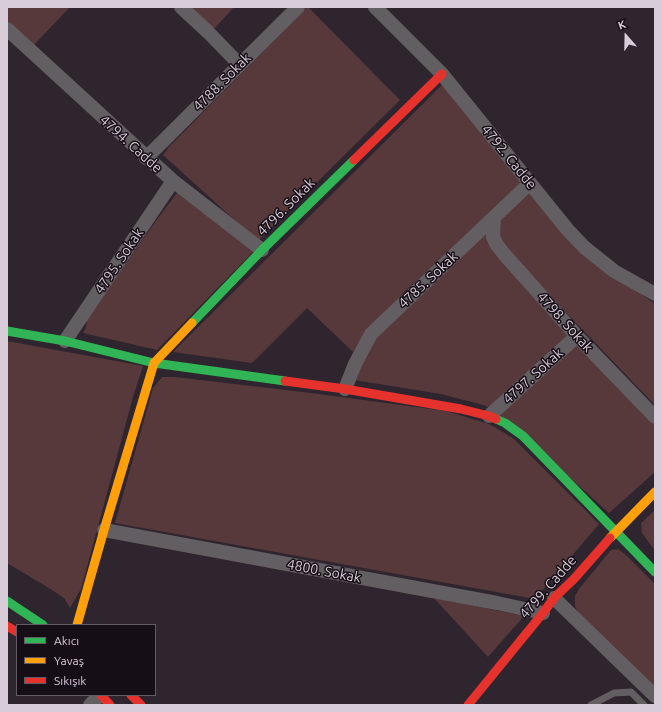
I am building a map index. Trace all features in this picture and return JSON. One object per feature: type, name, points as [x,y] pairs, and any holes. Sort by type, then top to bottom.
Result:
[{"type":"street","points":[[181,7],[240,65]]},
{"type":"street","name":"4788. Sokak","points":[[146,158],[298,7]]},
{"type":"street","name":"4792. Cadde","points":[[375,7],[442,74],[567,229],[584,247],[614,270],[655,294]]},
{"type":"street","name":"4794. Cadde","points":[[9,36],[173,181],[262,250]]},
{"type":"street","name":"4796. Sokak","points":[[154,363],[262,250],[442,74]]},
{"type":"street","name":"4795. Sokak","points":[[65,341],[173,181]]},
{"type":"street","name":"4785. Sokak","points":[[345,389],[355,364],[371,334],[530,183]]},
{"type":"street","name":"4798. Sokak","points":[[494,218],[493,237],[504,254],[577,336],[655,417]]},
{"type":"street","points":[[7,331],[65,341],[154,363],[345,389],[462,409],[489,416],[505,423],[523,436],[655,572]]},
{"type":"street","name":"4797. Sokak","points":[[489,416],[577,336]]},
{"type":"street","points":[[77,624],[154,363]]},
{"type":"street","name":"4799. Cadde","points":[[468,705],[554,598],[574,579],[616,531],[655,492]]},
{"type":"street","name":"4800. Sokak","points":[[104,530],[497,603],[543,613]]},
{"type":"street","points":[[554,598],[655,696]]},
{"type":"street","points":[[7,601],[42,624]]},
{"type":"street","points":[[7,626],[16,631]]},
{"type":"street","points":[[90,705],[99,696]]},
{"type":"street","points":[[101,696],[110,705]]},
{"type":"street","points":[[132,696],[141,705]]},
{"type":"lane","points":[[591,705],[614,693],[631,692],[644,705]]},
{"type":"shaded area","points":[[7,7],[70,7],[32,47],[7,21]]},
{"type":"shaded area","points":[[190,7],[234,7],[214,29]]},
{"type":"shaded area","points":[[307,7],[400,100],[258,241],[163,155],[169,147]]},
{"type":"shaded area","points":[[443,84],[525,183],[404,292],[353,352],[307,308],[252,363],[173,352]]},
{"type":"shaded area","points":[[532,189],[637,291],[655,304],[655,405],[502,246],[497,234],[499,219]]},
{"type":"shaded area","points":[[177,193],[254,251],[157,350],[83,333],[86,328],[87,319]]},
{"type":"shaded area","points":[[488,228],[567,335],[567,342],[493,409],[441,394],[354,380],[373,340]]},
{"type":"shaded area","points":[[7,341],[143,366],[133,397],[81,589],[70,608],[64,598],[7,563]]},
{"type":"shaded area","points":[[577,342],[655,425],[655,472],[609,513],[497,412]]},
{"type":"shaded area","points":[[162,377],[175,377],[311,393],[446,411],[489,424],[513,438],[599,524],[535,599],[115,523],[153,388]]},
{"type":"shaded area","points":[[655,510],[655,551],[642,533],[641,523]]},
{"type":"shaded area","points":[[618,549],[655,584],[655,688],[580,618],[575,606],[575,596],[579,589],[611,550]]},
{"type":"shaded area","points":[[434,598],[524,616],[488,657]]},
{"type":"traffic: fast","points":[[192,323],[262,250],[354,160]]},
{"type":"traffic: fast","points":[[7,331],[65,341],[154,363],[285,381]]},
{"type":"traffic: fast","points":[[496,419],[505,423],[523,436],[655,572]]},
{"type":"traffic: fast","points":[[7,601],[42,624]]},
{"type":"traffic: slow","points":[[77,624],[154,363],[192,323]]},
{"type":"traffic: slow","points":[[610,538],[655,492]]},
{"type":"traffic: jam","points":[[354,160],[442,74]]},
{"type":"traffic: jam","points":[[285,381],[345,389],[461,409],[496,419]]},
{"type":"traffic: jam","points":[[468,705],[554,598],[574,579],[610,538]]},
{"type":"traffic: jam","points":[[7,626],[16,631]]},
{"type":"traffic: jam","points":[[102,696],[110,705]]},
{"type":"traffic: jam","points":[[132,696],[141,705]]}]
